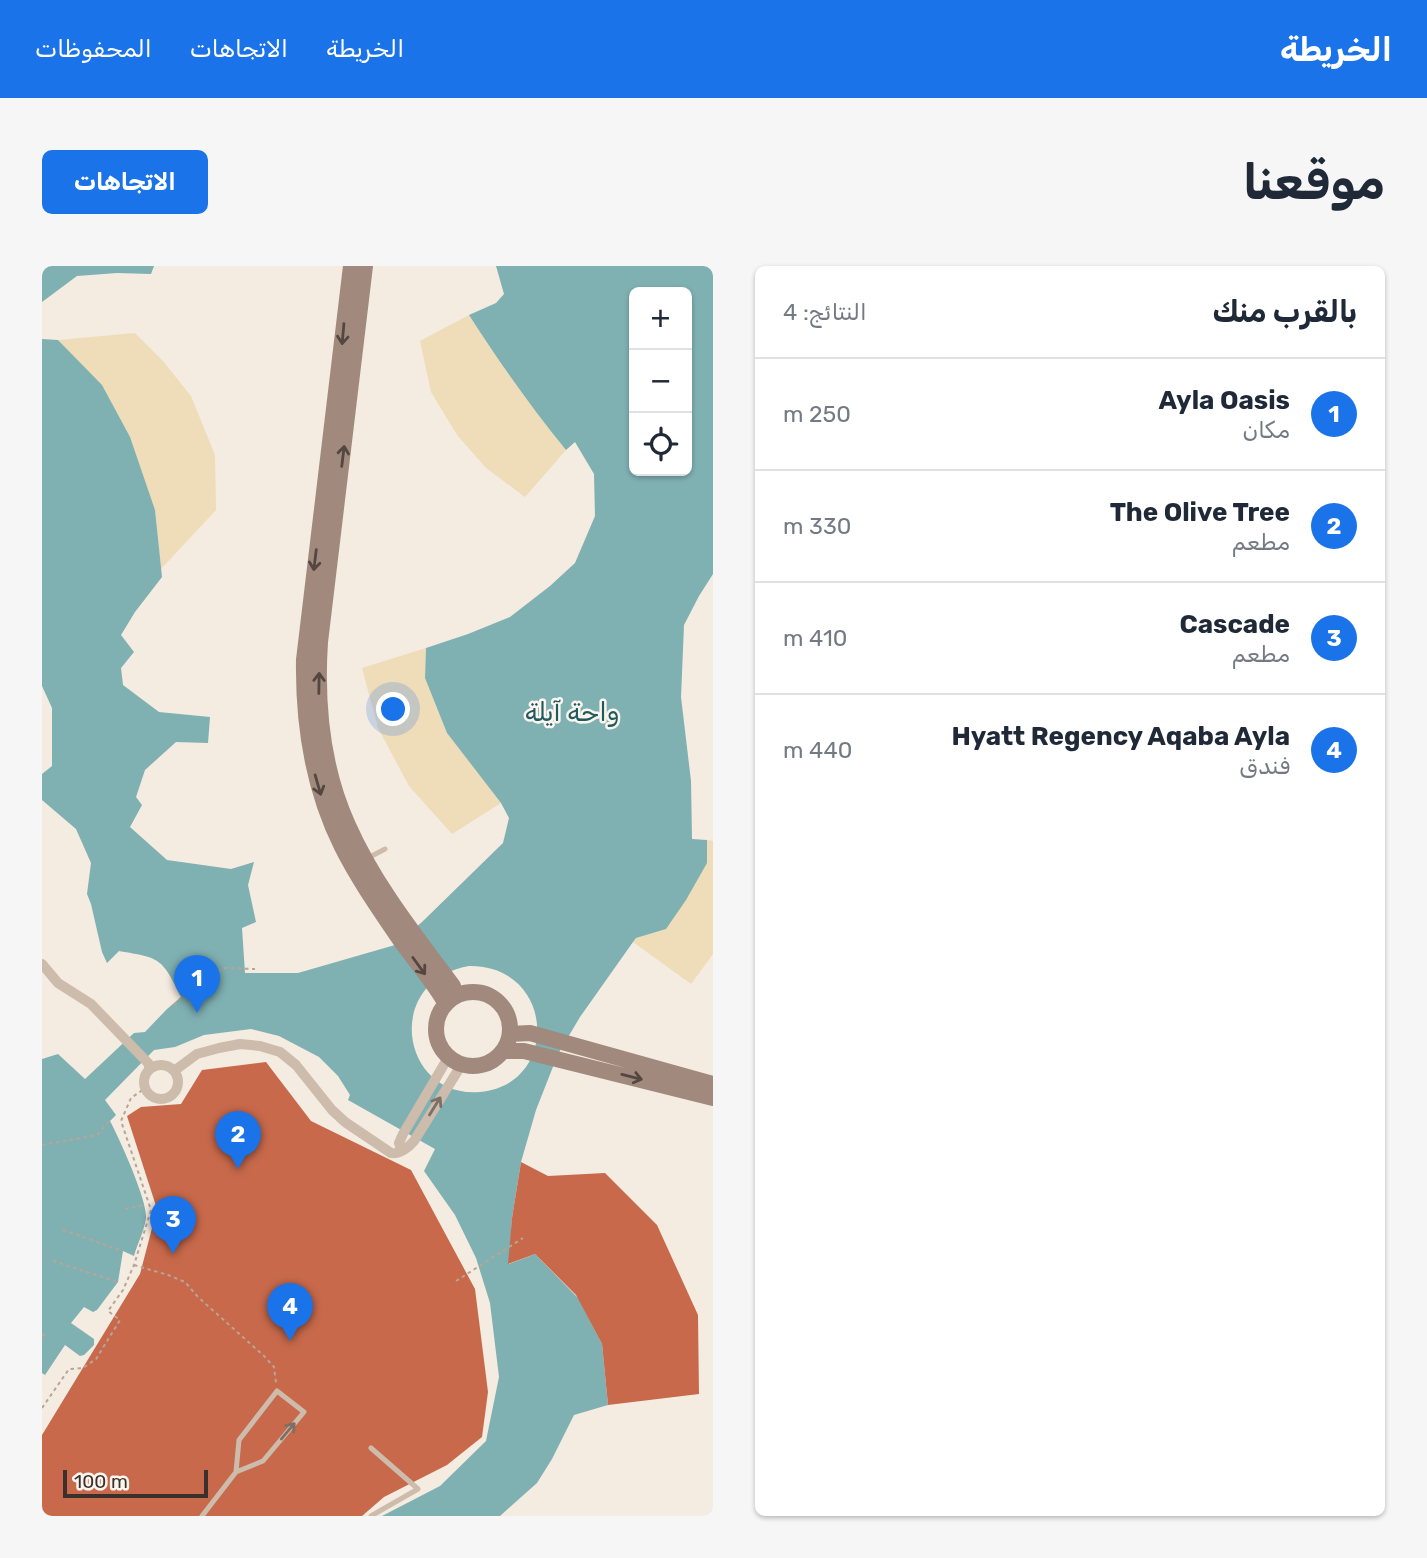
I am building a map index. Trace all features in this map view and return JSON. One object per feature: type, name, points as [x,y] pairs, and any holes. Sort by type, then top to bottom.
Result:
[{"type":"street","points":[[351,266],[304,660],[301,721],[326,810],[343,850],[359,863]]},
{"type":"street","points":[[365,266],[320,642],[318,691],[321,723],[332,782],[359,863],[449,996]]},
{"type":"street","points":[[42,964],[58,983],[91,1004],[149,1066],[162,1065],[174,1071],[178,1084],[172,1096],[159,1100],[144,1089],[145,1074],[149,1066]]},
{"type":"street","points":[[476,992],[486,994],[502,1006],[510,1024],[510,1034],[503,1051],[495,1059],[473,1066],[453,1064],[440,1045],[436,1031],[438,1017],[449,996],[476,992]]},
{"type":"street","points":[[510,1034],[530,1032],[713,1084]]},
{"type":"street","points":[[174,1071],[197,1054],[240,1044],[280,1052],[296,1065],[345,1122],[395,1154],[408,1148],[414,1141],[453,1064]]},
{"type":"street","points":[[569,1062],[575,1045]]},
{"type":"street","points":[[503,1051],[524,1051],[713,1098]]},
{"type":"street","points":[[401,1150],[399,1143],[403,1134],[453,1064]]},
{"type":"lane","points":[[359,863],[385,849]]},
{"type":"lane","points":[[202,1516],[236,1472],[263,1461],[304,1412],[277,1391],[239,1440],[236,1472]]},
{"type":"lane","points":[[371,1448],[418,1489],[371,1516]]},
{"type":"path","points":[[174,1005],[199,980],[225,968],[255,969]]},
{"type":"path","points":[[42,1408],[69,1369],[83,1368],[96,1359],[120,1320],[108,1311],[123,1290],[134,1265],[151,1210],[121,1121],[131,1098],[144,1089]]},
{"type":"path","points":[[42,1145],[97,1135],[110,1120]]},
{"type":"path","points":[[125,1209],[145,1205]]},
{"type":"path","points":[[63,1230],[123,1251]]},
{"type":"path","points":[[456,1280],[523,1238]]},
{"type":"path","points":[[53,1262],[118,1282]]},
{"type":"path","points":[[134,1265],[185,1282],[274,1367],[277,1391]]},
{"type":"path","points":[[42,1334],[45,1336],[42,1340]]},
{"type":"sand","points":[[469,315],[566,450],[525,497],[486,468],[457,435],[431,392],[420,341]]},
{"type":"sand","points":[[135,333],[163,361],[191,396],[215,455],[216,510],[161,569],[155,510],[101,385],[58,340]]},
{"type":"sand","points":[[426,648],[425,678],[447,733],[501,803],[452,834],[409,786],[378,728],[362,668]]},
{"type":"sand","points":[[707,840],[713,841],[713,954],[691,984],[633,942],[636,938],[666,929]]},
{"type":"water","points":[[42,266],[154,266],[151,274],[77,276],[42,302]]},
{"type":"water","name":"واحة آيلة","points":[[496,266],[713,266],[713,574],[684,625],[681,697],[691,781],[692,839],[707,840],[707,863],[666,929],[636,938],[580,1017],[558,1054],[536,1110],[521,1162],[512,1218],[509,1264],[535,1254],[578,1298],[602,1344],[608,1405],[574,1415],[537,1483],[500,1516],[382,1516],[440,1486],[486,1441],[499,1377],[490,1303],[476,1258],[455,1215],[424,1171],[435,1149],[348,1100],[350,1095],[338,1076],[319,1057],[279,1036],[251,1029],[204,1035],[175,1047],[154,1050],[105,1100],[116,1115],[110,1121],[138,1185],[145,1210],[145,1224],[134,1256],[123,1251],[118,1282],[97,1310],[93,1312],[84,1307],[71,1323],[94,1339],[94,1345],[80,1356],[65,1345],[45,1375],[42,1373],[42,1059],[58,1054],[85,1079],[134,1033],[145,1032],[181,997],[164,967],[152,958],[119,951],[107,963],[87,894],[91,863],[76,829],[42,800],[42,774],[52,766],[52,708],[42,686],[42,339],[58,340],[102,385],[130,437],[155,510],[162,577],[121,635],[134,652],[121,668],[123,685],[159,712],[210,717],[208,743],[176,742],[145,770],[136,797],[142,805],[130,827],[167,860],[231,869],[254,862],[248,885],[256,922],[242,928],[245,973],[298,973],[395,945],[503,843],[509,818],[501,803],[447,733],[425,678],[426,648],[510,617],[550,586],[575,563],[595,516],[594,474],[575,442],[566,450],[469,315],[496,303],[504,294]],"holes":[[[469,966],[498,971],[519,984],[532,1004],[537,1026],[535,1049],[524,1069],[506,1085],[480,1092],[453,1089],[433,1077],[419,1059],[412,1037],[413,1014],[423,993],[441,976]]]},
{"type":"building","points":[[266,1062],[311,1121],[411,1170],[475,1289],[488,1392],[482,1437],[447,1465],[384,1497],[362,1516],[42,1516],[42,1435],[140,1274],[157,1209],[127,1116],[141,1107],[181,1104],[202,1070]]},
{"type":"building","points":[[521,1162],[548,1176],[605,1173],[657,1225],[698,1315],[699,1394],[608,1405],[602,1344],[576,1295],[535,1254],[508,1264]]},
{"type":"place","name":"Ayla Oasis","points":[[197,1013]]},
{"type":"place","name":"The Olive Tree","points":[[238,1169]]},
{"type":"place","name":"Cascade","points":[[173,1254]]},
{"type":"place","name":"Hyatt Regency Aqaba Ayla","points":[[290,1341]]}]
